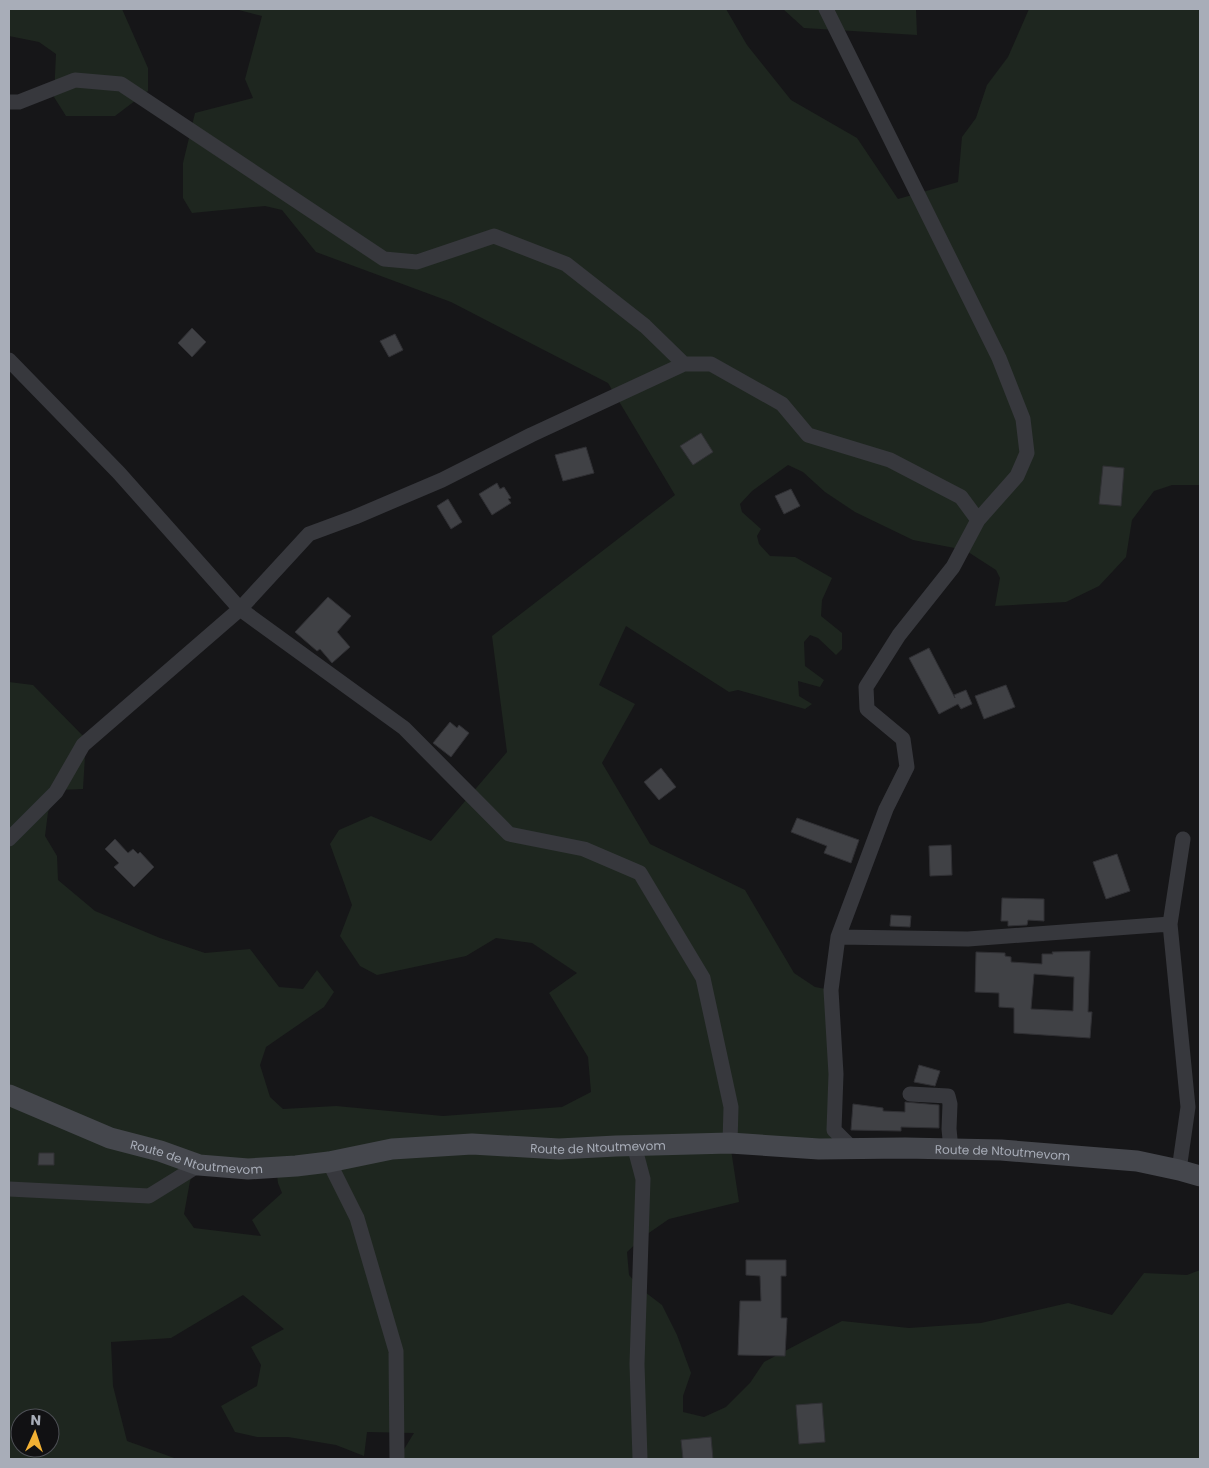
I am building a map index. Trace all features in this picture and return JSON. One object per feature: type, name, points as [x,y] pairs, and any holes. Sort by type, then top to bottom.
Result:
[{"type":"street","points":[[826,9],[998,358],[1022,419],[1027,452],[1018,476],[978,520],[952,567],[899,635],[866,687],[867,709],[903,739],[907,767],[886,809],[838,937],[831,990],[836,1074],[834,1130],[852,1148]]},
{"type":"street","points":[[9,102],[19,102],[75,80],[121,84],[384,259],[417,262],[494,236],[566,264],[645,326],[684,364]]},
{"type":"street","points":[[9,360],[119,473],[240,610],[404,728],[509,834],[584,849],[640,873],[703,978],[731,1107],[730,1143]]},
{"type":"street","points":[[9,840],[56,792],[83,745],[240,610],[308,534],[442,480],[531,435],[684,364],[711,364],[782,404],[808,435],[890,460],[961,497],[978,520]]},
{"type":"street","points":[[1179,1170],[1188,1107],[1170,924],[1183,839]]},
{"type":"street","points":[[838,937],[968,940],[1170,924]]},
{"type":"street","points":[[910,1094],[948,1096],[950,1104],[949,1129],[951,1149]]},
{"type":"street","name":"Route de Ntoutmevom","points":[[9,1095],[110,1138],[160,1151],[199,1165],[248,1169],[329,1162],[392,1149],[472,1144],[559,1149],[730,1143],[819,1149],[1001,1150],[1128,1161],[1179,1170],[1200,1176]]},
{"type":"street","points":[[634,1145],[643,1180],[637,1364],[640,1459]]},
{"type":"street","points":[[329,1162],[357,1218],[396,1351],[397,1459]]},
{"type":"street","points":[[9,1189],[149,1196],[199,1165]]},
{"type":"shaded area","points":[[9,9],[122,9],[148,68],[148,91],[115,116],[66,116],[54,97],[56,54],[39,42],[9,36]]},
{"type":"shaded area","points":[[235,9],[726,9],[747,45],[791,100],[857,138],[898,199],[958,182],[962,137],[976,118],[987,85],[1008,57],[1029,9],[1200,9],[1200,485],[1172,485],[1154,491],[1132,520],[1126,557],[1099,586],[1066,602],[995,606],[1000,578],[996,570],[965,550],[913,540],[855,512],[825,492],[803,472],[788,465],[752,491],[740,504],[742,512],[761,529],[757,536],[759,544],[770,556],[795,557],[832,578],[822,600],[821,616],[842,633],[842,649],[836,655],[818,638],[810,635],[804,642],[805,666],[824,680],[820,687],[798,681],[799,696],[812,704],[805,709],[738,690],[729,692],[626,626],[599,685],[635,704],[602,763],[650,844],[745,890],[794,973],[815,987],[831,990],[834,1130],[852,1148],[730,1143],[739,1202],[669,1219],[643,1237],[627,1252],[629,1275],[641,1289],[662,1305],[677,1335],[691,1373],[683,1396],[683,1412],[704,1417],[726,1407],[750,1383],[764,1362],[842,1321],[909,1328],[981,1323],[1068,1303],[1112,1315],[1144,1273],[1187,1275],[1200,1270],[1200,1459],[398,1459],[414,1433],[367,1432],[364,1456],[336,1445],[288,1437],[257,1437],[235,1432],[221,1406],[257,1386],[261,1365],[251,1347],[284,1329],[243,1295],[171,1338],[111,1342],[113,1386],[127,1441],[177,1459],[9,1459],[9,682],[33,685],[86,739],[83,789],[59,790],[48,812],[45,836],[57,856],[58,880],[95,911],[160,938],[205,953],[250,949],[279,987],[303,989],[317,970],[334,992],[324,1007],[266,1047],[260,1065],[270,1097],[283,1109],[336,1106],[443,1116],[562,1107],[591,1092],[588,1057],[549,993],[577,973],[532,943],[496,938],[466,956],[377,975],[360,966],[340,936],[352,905],[330,844],[339,830],[371,816],[431,841],[507,752],[492,636],[675,495],[608,383],[451,302],[316,252],[282,210],[265,206],[192,213],[183,198],[183,163],[195,113],[253,98],[245,79],[262,16]],"holes":[[[199,1165],[276,1167],[278,1183],[282,1193],[252,1220],[261,1236],[194,1228],[184,1214],[190,1181]]]},
{"type":"shaded area","points":[[783,9],[916,9],[917,35],[804,28]]},
{"type":"building","points":[[192,328],[206,342],[192,357],[178,343]]},
{"type":"building","points":[[395,334],[403,350],[389,357],[380,341]]},
{"type":"building","points":[[701,433],[713,452],[693,465],[680,446]]},
{"type":"building","points":[[586,447],[594,473],[563,481],[555,455]]},
{"type":"building","points":[[1103,466],[1124,468],[1121,506],[1099,504]]},
{"type":"building","points":[[497,483],[500,489],[504,487],[511,498],[508,499],[511,503],[492,515],[479,494]]},
{"type":"building","points":[[791,489],[800,506],[784,514],[775,496]]},
{"type":"building","points":[[448,499],[462,522],[451,529],[437,506]]},
{"type":"building","points":[[328,597],[351,616],[337,632],[350,647],[332,663],[320,649],[317,651],[295,632]]},
{"type":"building","points":[[929,648],[955,698],[954,695],[966,690],[972,704],[961,709],[958,704],[939,714],[909,658]]},
{"type":"building","points":[[1006,685],[1015,707],[984,719],[975,696]]},
{"type":"building","points":[[450,722],[457,728],[459,725],[469,733],[451,757],[433,743]]},
{"type":"building","points":[[661,768],[676,787],[659,800],[644,782]]},
{"type":"building","points":[[797,818],[859,840],[851,863],[824,853],[827,846],[791,832]]},
{"type":"building","points":[[115,839],[128,853],[133,849],[138,854],[140,852],[154,867],[134,887],[114,867],[119,863],[105,849]]},
{"type":"building","points":[[951,845],[952,875],[930,876],[929,846]]},
{"type":"building","points":[[1117,854],[1130,891],[1106,899],[1093,862]]},
{"type":"building","points":[[1002,898],[1044,899],[1044,921],[1028,920],[1027,925],[1008,926],[1008,921],[1001,921]]},
{"type":"building","points":[[891,915],[911,916],[910,927],[890,926]]},
{"type":"building","points":[[1090,951],[1088,1012],[1092,1012],[1090,1038],[1014,1033],[1014,1008],[999,1007],[999,993],[975,992],[976,952],[1005,953],[1005,956],[1011,957],[1011,962],[1042,964],[1042,954],[1053,954],[1052,952]],"holes":[[[1034,974],[1074,977],[1073,1011],[1031,1009]]]},
{"type":"building","points":[[919,1065],[940,1071],[935,1086],[914,1082]]},
{"type":"building","points":[[905,1102],[939,1105],[939,1128],[901,1127],[901,1131],[851,1130],[853,1104],[883,1108],[883,1111],[905,1112]]},
{"type":"building","points":[[39,1153],[54,1153],[54,1165],[38,1165]]},
{"type":"building","points":[[746,1260],[786,1260],[786,1276],[781,1276],[781,1318],[787,1318],[785,1356],[738,1355],[740,1301],[761,1301],[760,1276],[746,1275]]},
{"type":"building","points":[[822,1403],[825,1442],[799,1444],[796,1405]]},
{"type":"building","points":[[711,1437],[713,1459],[683,1459],[681,1440]]}]
